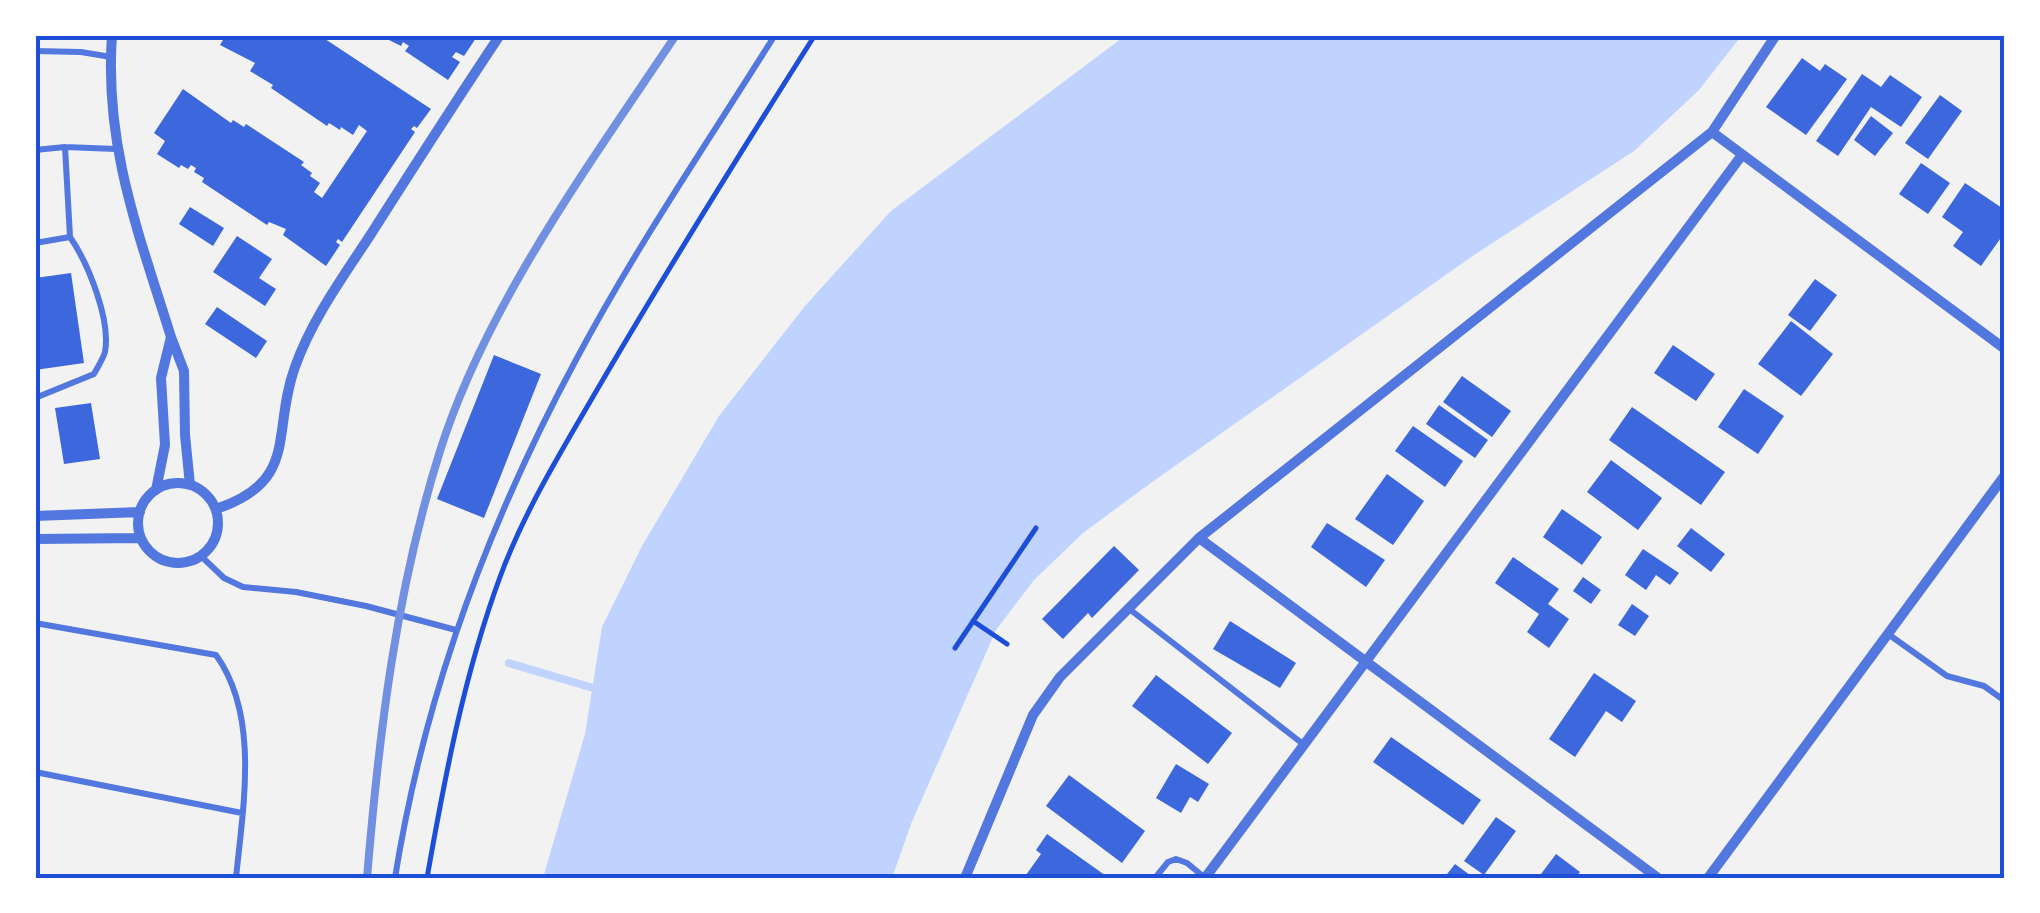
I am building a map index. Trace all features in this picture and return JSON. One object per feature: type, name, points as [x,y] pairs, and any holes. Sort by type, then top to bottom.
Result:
[{"type":"street","points":[[112,35],[116,149],[184,370],[190,485]]},
{"type":"street","points":[[216,510],[250,495],[273,467],[294,370],[312,329],[500,35]]},
{"type":"street","points":[[965,878],[1032,715],[1060,677],[1199,538],[1712,132],[1776,35]]},
{"type":"street","points":[[1712,132],[2005,350]]},
{"type":"street","points":[[1205,878],[1742,155]]},
{"type":"street","points":[[156,490],[172,484],[190,485],[206,494],[216,510],[216,536],[190,562],[167,561],[156,556],[141,538],[140,512],[156,490],[165,445],[162,378],[171,337]]},
{"type":"street","points":[[1708,878],[2005,475]]},
{"type":"street","points":[[35,516],[140,512]]},
{"type":"street","points":[[35,539],[141,538]]},
{"type":"street","points":[[1199,538],[1658,878]]},
{"type":"lane","points":[[394,878],[406,810],[456,630],[525,462],[577,357],[632,263],[775,35]]},
{"type":"lane","points":[[35,51],[111,57]]},
{"type":"lane","points":[[35,398],[94,374],[105,352],[102,312],[86,260],[70,238],[64,147]]},
{"type":"lane","points":[[35,150],[116,149]]},
{"type":"lane","points":[[35,243],[70,238]]},
{"type":"lane","points":[[200,556],[224,578],[243,586],[366,606],[456,630]]},
{"type":"lane","points":[[1128,608],[1304,744]]},
{"type":"lane","points":[[35,623],[216,655],[228,672],[243,721],[242,813],[236,878]]},
{"type":"lane","points":[[1888,634],[1948,676],[1984,686],[2005,701]]},
{"type":"lane","points":[[35,772],[242,813]]},
{"type":"lane","points":[[1155,878],[1168,862],[1176,859],[1205,878]]},
{"type":"path","points":[[426,878],[452,735],[499,579],[514,543],[664,275],[815,35]]},
{"type":"path","points":[[954,648],[1036,528]]},
{"type":"path","points":[[973,621],[1008,644]]},
{"type":"water","points":[[1126,35],[1742,35],[1699,90],[1634,151],[1474,255],[1148,485],[1083,533],[1034,580],[996,630],[911,824],[892,878],[543,878],[585,734],[602,627],[642,546],[719,416],[805,306],[891,211]]},
{"type":"building","points":[[226,35],[319,35],[431,109],[417,128],[411,129],[415,132],[342,242],[336,242],[340,245],[326,266],[283,235],[286,229],[269,222],[267,225],[202,182],[204,178],[194,172],[196,168],[179,168],[157,154],[165,141],[154,133],[183,89],[231,123],[233,120],[244,127],[246,124],[304,162],[301,165],[320,183],[314,192],[322,198],[367,131],[359,125],[353,135],[341,127],[340,130],[329,123],[327,126],[271,88],[273,85],[250,71],[255,63],[220,45]]},
{"type":"building","points":[[379,35],[478,35],[464,56],[456,52],[452,57],[460,62],[448,80],[405,51],[409,46],[403,42],[401,46]]},
{"type":"building","points":[[1802,58],[1820,71],[1825,64],[1847,79],[1806,135],[1766,107]]},
{"type":"building","points":[[1862,74],[1881,87],[1890,75],[1922,97],[1901,127],[1871,107],[1838,156],[1816,141]]},
{"type":"building","points":[[1940,95],[1962,111],[1928,159],[1905,143]]},
{"type":"building","points":[[1871,116],[1893,133],[1875,156],[1854,140]]},
{"type":"building","points":[[1921,163],[1950,183],[1928,214],[1899,194]]},
{"type":"building","points":[[1965,183],[2005,210],[2005,232],[1981,266],[1953,246],[1963,232],[1942,217]]},
{"type":"building","points":[[190,207],[224,228],[213,246],[179,224]]},
{"type":"building","points":[[237,236],[272,259],[259,278],[276,289],[265,306],[213,272]]},
{"type":"building","points":[[71,273],[84,363],[35,370],[35,278]]},
{"type":"building","points":[[1815,279],[1837,295],[1810,331],[1788,315]]},
{"type":"building","points":[[217,307],[267,341],[256,358],[205,324]]},
{"type":"building","points":[[1791,321],[1833,354],[1801,396],[1758,364]]},
{"type":"building","points":[[1673,345],[1715,374],[1696,401],[1654,373]]},
{"type":"building","points":[[494,355],[541,374],[484,518],[437,499]]},
{"type":"building","points":[[1462,376],[1511,411],[1492,437],[1443,402]]},
{"type":"building","points":[[1744,389],[1784,416],[1758,454],[1718,427]]},
{"type":"building","points":[[91,403],[100,459],[64,464],[55,408]]},
{"type":"building","points":[[1439,405],[1488,440],[1475,458],[1426,424]]},
{"type":"building","points":[[1632,407],[1725,472],[1701,505],[1609,440]]},
{"type":"building","points":[[1413,426],[1463,461],[1445,487],[1395,451]]},
{"type":"building","points":[[1611,460],[1662,498],[1638,530],[1587,492]]},
{"type":"building","points":[[1387,474],[1424,501],[1393,545],[1355,519]]},
{"type":"building","points":[[1562,509],[1602,537],[1582,565],[1543,537]]},
{"type":"building","points":[[1327,523],[1385,560],[1366,587],[1311,547]]},
{"type":"building","points":[[1691,528],[1725,554],[1711,572],[1677,546]]},
{"type":"building","points":[[1114,546],[1139,570],[1092,618],[1088,613],[1063,639],[1042,619]]},
{"type":"building","points":[[1643,549],[1679,573],[1670,585],[1656,575],[1646,590],[1625,575]]},
{"type":"building","points":[[1513,557],[1559,589],[1548,604],[1569,619],[1549,648],[1527,632],[1539,614],[1495,583]]},
{"type":"building","points":[[1583,577],[1601,590],[1591,604],[1573,591]]},
{"type":"building","points":[[1632,604],[1649,616],[1635,636],[1618,625]]},
{"type":"building","points":[[1230,621],[1296,663],[1280,688],[1213,649]]},
{"type":"building","points":[[1594,673],[1636,701],[1622,722],[1606,711],[1575,757],[1549,739]]},
{"type":"building","points":[[1156,675],[1232,733],[1208,764],[1132,706]]},
{"type":"building","points":[[1391,737],[1481,800],[1463,825],[1373,762]]},
{"type":"building","points":[[1176,764],[1209,784],[1198,802],[1190,797],[1181,813],[1156,798]]},
{"type":"building","points":[[1069,775],[1145,831],[1122,863],[1046,806]]},
{"type":"building","points":[[1496,817],[1516,831],[1484,875],[1464,861]]},
{"type":"building","points":[[1047,834],[1109,878],[1026,875],[1041,854],[1036,850]]},
{"type":"building","points":[[1556,854],[1580,872],[1575,878],[1538,878]]},
{"type":"building","points":[[1455,864],[1474,878],[1444,878]]},
{"type":"waterway","points":[[509,663],[600,690]]},
{"type":"railway","points":[[367,878],[377,770],[401,609],[425,504],[460,396],[484,342],[543,236],[676,35]]}]
